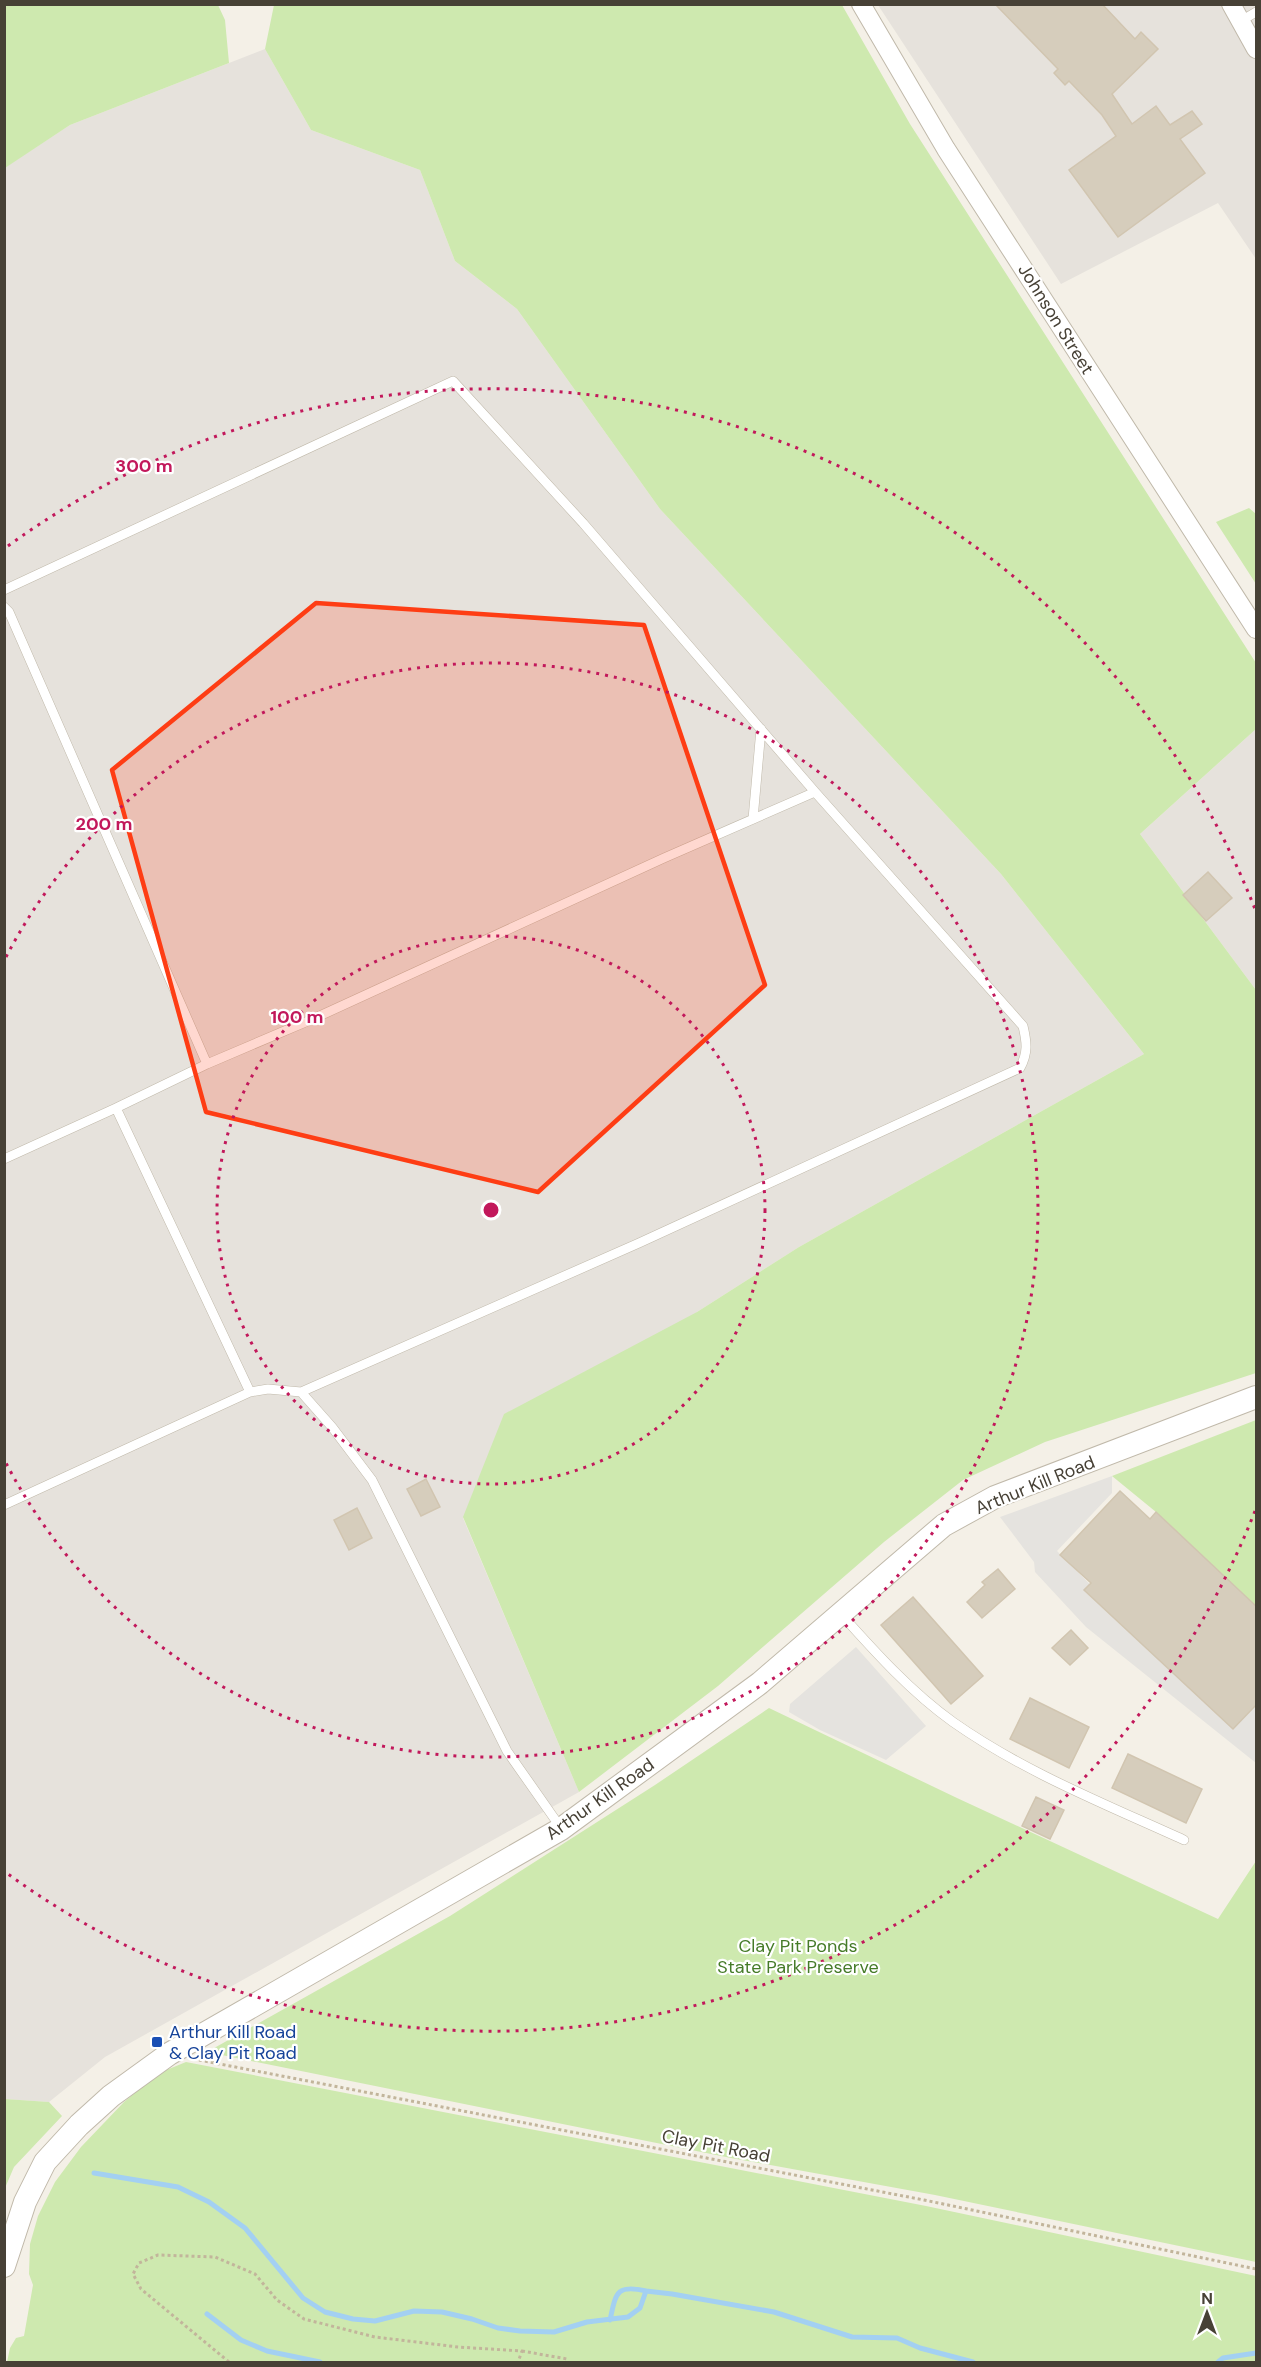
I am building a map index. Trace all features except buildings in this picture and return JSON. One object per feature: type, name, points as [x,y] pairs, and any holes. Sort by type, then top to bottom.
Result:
[{"type":"street","name":"Johnson Street","points":[[861,4],[946,149],[1257,629]]},
{"type":"street","points":[[1231,4],[1249,16],[1257,49]]},
{"type":"street","name":"Arthur Kill Road","points":[[4,2266],[26,2202],[45,2162],[111,2096],[169,2054],[561,1829],[760,1683],[944,1525],[995,1497],[1257,1397]]},
{"type":"lane","points":[[4,590],[453,381],[583,523],[815,792],[1023,1026],[1027,1043],[1026,1057],[1020,1068],[639,1243],[301,1392],[268,1389],[250,1392],[4,1505]]},
{"type":"lane","points":[[4,607],[9,612],[207,1064]]},
{"type":"lane","points":[[753,819],[761,729]]},
{"type":"lane","points":[[4,1159],[207,1064],[315,1018],[815,792]]},
{"type":"lane","points":[[116,1108],[250,1392]]},
{"type":"lane","points":[[301,1392],[372,1480],[507,1751],[561,1829]]},
{"type":"lane","points":[[841,1614],[909,1686],[951,1720],[1004,1755],[1055,1782],[1184,1840]]},
{"type":"path","name":"Clay Pit Road","points":[[169,2054],[901,2195],[1257,2269]]},
{"type":"path","points":[[229,2362],[141,2289],[134,2274],[139,2263],[158,2255],[215,2257],[255,2274],[278,2300],[304,2319],[375,2337],[458,2347],[522,2351],[567,2359]]},
{"type":"path","points":[[518,2362],[522,2351]]},
{"type":"highlighted area","points":[[316,603],[644,625],[765,985],[538,1192],[206,1112],[112,770]]},
{"type":"shaded area","points":[[878,5],[1256,5],[1256,259],[1218,203],[1061,284]]},
{"type":"shaded area","points":[[265,49],[311,130],[420,170],[455,261],[517,309],[660,509],[1001,874],[1144,1054],[799,1247],[697,1312],[463,1518],[579,1792],[105,2057],[49,2102],[4,2099],[4,168],[70,125]]},
{"type":"shaded area","points":[[1256,729],[1256,990],[1140,834]]},
{"type":"shaded area","points":[[1112,1476],[1112,1493],[1057,1551],[1233,1729],[1256,1704],[1256,1763],[1086,1627],[1035,1572],[1034,1562],[1000,1517]]},
{"type":"shaded area","points":[[856,1647],[926,1726],[886,1760],[820,1730],[789,1712],[790,1704]]},
{"type":"green space","points":[[5,4],[218,5],[225,20],[229,63],[70,125],[5,168]]},
{"type":"green space","points":[[274,5],[842,5],[910,124],[1256,663],[1256,729],[1140,834],[1256,990],[1256,1373],[1045,1442],[963,1480],[884,1542],[718,1686],[579,1792],[463,1517],[504,1414],[697,1312],[799,1247],[1144,1054],[1001,874],[660,509],[517,309],[455,261],[420,170],[311,130],[265,49]]},
{"type":"green space","points":[[1249,508],[1256,514],[1256,584],[1216,522]]},
{"type":"green space","points":[[1256,1420],[1256,1607],[1156,1512],[1112,1476]]},
{"type":"green space","name":"Clay Pit Ponds State Park Preserve","points":[[769,1708],[1218,1919],[1256,1861],[1256,2262],[935,2195],[731,2158],[207,2052],[450,1916],[655,1785]]},
{"type":"green space","points":[[186,2062],[926,2206],[1256,2276],[1256,2362],[7,2362],[10,2348],[16,2338],[24,2336],[33,2285],[29,2274],[30,2244],[38,2216],[55,2182],[81,2147],[124,2102],[159,2073]]},
{"type":"green space","points":[[5,2099],[49,2102],[62,2116],[14,2167],[5,2188]]},
{"type":"waterway","points":[[94,2173],[178,2187],[209,2202],[245,2228],[303,2298],[325,2312],[353,2319],[375,2321],[414,2311],[442,2312],[498,2328],[554,2332],[587,2322],[628,2317],[640,2308],[646,2291],[774,2312],[852,2337],[897,2338],[920,2348],[973,2362]]},
{"type":"waterway","points":[[610,2320],[619,2293],[629,2289],[646,2291]]},
{"type":"waterway","points":[[207,2314],[241,2340],[267,2351],[320,2362]]},
{"type":"waterway","points":[[1218,2362],[1223,2358],[1256,2353]]},
{"type":"place","name":"Arthur Kill Road & Clay Pit Road","points":[[157,2042]]}]
